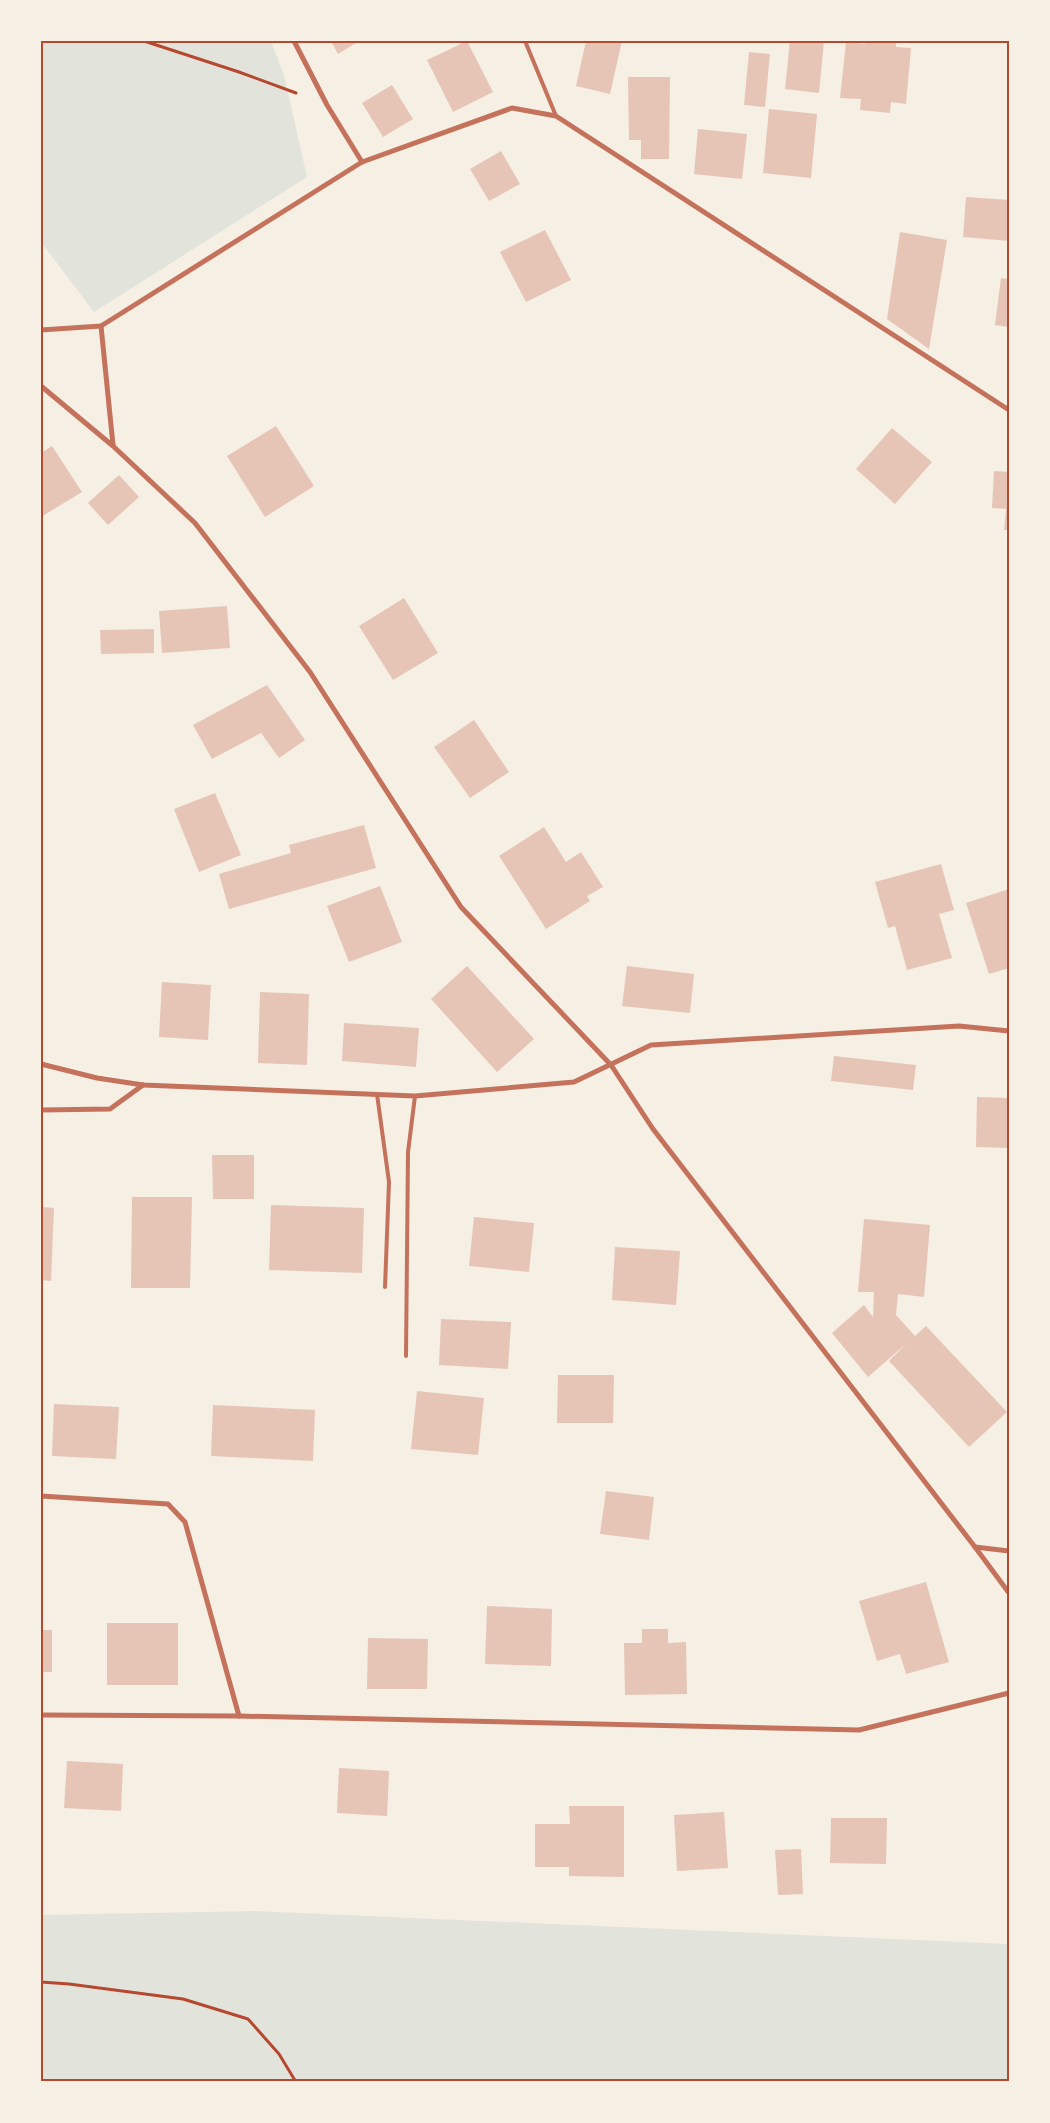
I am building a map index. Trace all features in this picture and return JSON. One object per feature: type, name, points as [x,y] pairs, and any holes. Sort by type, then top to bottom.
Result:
[{"type":"street","points":[[294,41],[327,105],[362,162]]},
{"type":"street","points":[[41,330],[101,326],[362,162],[512,108],[556,116],[1009,410]]},
{"type":"street","points":[[101,326],[113,446]]},
{"type":"street","points":[[41,386],[113,446],[195,523],[310,672],[461,907],[611,1065],[653,1129],[1009,1593]]},
{"type":"street","points":[[41,1064],[97,1078],[142,1085],[415,1096],[574,1082],[651,1045],[959,1026],[1009,1031]]},
{"type":"street","points":[[41,1110],[110,1110],[142,1085]]},
{"type":"street","points":[[41,1496],[168,1504],[185,1522],[239,1716]]},
{"type":"street","points":[[975,1547],[1009,1551]]},
{"type":"street","points":[[41,1715],[239,1716],[859,1730],[1009,1693]]},
{"type":"lane","points":[[525,41],[556,116]]},
{"type":"lane","points":[[377,1094],[389,1182],[385,1287]]},
{"type":"lane","points":[[406,1356],[408,1152],[415,1096]]},
{"type":"path","points":[[144,41],[239,72],[327,105]]},
{"type":"path","points":[[41,1982],[183,1999],[248,2018],[280,2054],[296,2082]]},
{"type":"shaded area","points":[[41,41],[271,41],[284,75],[307,177],[94,312],[41,242]]},
{"type":"shaded area","points":[[254,1911],[1009,1944],[1009,2082],[41,2082],[41,1915]]},
{"type":"building","points":[[331,41],[359,41],[338,54]]},
{"type":"building","points":[[467,41],[493,92],[453,112],[427,60]]},
{"type":"building","points":[[586,41],[622,41],[610,94],[576,86]]},
{"type":"building","points":[[790,41],[824,41],[819,93],[785,89]]},
{"type":"building","points":[[866,41],[896,41],[896,47],[911,48],[906,104],[891,102],[890,113],[860,110],[861,99],[840,98],[846,42],[866,44]]},
{"type":"building","points":[[749,52],[770,54],[765,107],[744,105]]},
{"type":"building","points":[[628,77],[670,77],[669,159],[641,159],[641,140],[629,140]]},
{"type":"building","points":[[392,85],[413,119],[383,137],[362,103]]},
{"type":"building","points":[[769,109],[817,114],[811,178],[763,173]]},
{"type":"building","points":[[698,129],[747,134],[742,179],[694,174]]},
{"type":"building","points":[[501,151],[520,184],[489,201],[470,169]]},
{"type":"building","points":[[966,197],[1009,200],[1009,241],[963,237]]},
{"type":"building","points":[[545,230],[571,280],[526,302],[500,252]]},
{"type":"building","points":[[900,232],[947,240],[929,349],[887,319]]},
{"type":"building","points":[[1001,278],[1009,279],[1009,327],[995,325]]},
{"type":"building","points":[[276,426],[314,486],[265,517],[227,456]]},
{"type":"building","points":[[892,428],[932,462],[895,504],[856,469]]},
{"type":"building","points":[[52,446],[82,492],[41,517],[41,453]]},
{"type":"building","points":[[994,471],[1009,472],[1009,530],[1004,530],[1006,509],[992,508]]},
{"type":"building","points":[[119,475],[139,497],[108,525],[88,503]]},
{"type":"building","points":[[404,598],[438,653],[393,680],[359,626]]},
{"type":"building","points":[[227,606],[230,648],[162,653],[159,611]]},
{"type":"building","points":[[154,629],[154,653],[101,654],[100,630]]},
{"type":"building","points":[[267,685],[305,740],[279,758],[261,733],[212,759],[193,725]]},
{"type":"building","points":[[474,720],[509,772],[470,798],[434,747]]},
{"type":"building","points":[[215,793],[241,855],[199,872],[174,809]]},
{"type":"building","points":[[364,825],[376,868],[229,909],[219,874],[291,853],[289,845]]},
{"type":"building","points":[[544,827],[566,862],[581,852],[603,887],[587,896],[590,901],[546,929],[499,856]]},
{"type":"building","points":[[941,864],[954,910],[939,914],[952,958],[907,970],[895,926],[888,928],[875,882]]},
{"type":"building","points":[[380,886],[402,942],[349,962],[327,906]]},
{"type":"building","points":[[1009,889],[1009,968],[989,974],[966,903]]},
{"type":"building","points":[[467,966],[534,1039],[497,1072],[431,999]]},
{"type":"building","points":[[627,966],[694,974],[690,1013],[622,1006]]},
{"type":"building","points":[[162,982],[211,985],[208,1040],[159,1037]]},
{"type":"building","points":[[260,992],[309,994],[307,1065],[258,1063]]},
{"type":"building","points":[[344,1023],[419,1028],[416,1067],[342,1061]]},
{"type":"building","points":[[834,1056],[916,1065],[913,1090],[831,1081]]},
{"type":"building","points":[[977,1097],[1009,1098],[1009,1148],[976,1147]]},
{"type":"building","points":[[212,1155],[254,1155],[254,1199],[213,1199]]},
{"type":"building","points":[[132,1197],[192,1197],[190,1288],[131,1288]]},
{"type":"building","points":[[271,1205],[364,1208],[362,1273],[269,1270]]},
{"type":"building","points":[[41,1207],[54,1208],[51,1281],[41,1280]]},
{"type":"building","points":[[474,1217],[534,1223],[529,1272],[469,1266]]},
{"type":"building","points":[[864,1219],[930,1225],[924,1297],[898,1294],[896,1315],[915,1336],[926,1326],[1007,1412],[969,1447],[889,1361],[907,1343],[868,1377],[832,1333],[864,1305],[873,1317],[874,1292],[858,1292]]},
{"type":"building","points":[[615,1247],[680,1251],[676,1305],[612,1300]]},
{"type":"building","points":[[441,1319],[511,1322],[508,1369],[439,1365]]},
{"type":"building","points":[[558,1375],[614,1375],[613,1423],[557,1423]]},
{"type":"building","points":[[417,1391],[484,1398],[478,1455],[411,1449]]},
{"type":"building","points":[[54,1404],[119,1407],[116,1459],[52,1456]]},
{"type":"building","points":[[213,1405],[315,1410],[313,1461],[211,1456]]},
{"type":"building","points":[[606,1491],[654,1497],[649,1540],[600,1534]]},
{"type":"building","points":[[926,1582],[949,1662],[906,1674],[900,1654],[877,1661],[859,1601]]},
{"type":"building","points":[[487,1606],[552,1609],[551,1666],[485,1664]]},
{"type":"building","points":[[107,1623],[178,1623],[178,1685],[107,1685]]},
{"type":"building","points":[[642,1629],[668,1629],[668,1643],[686,1642],[687,1694],[625,1695],[624,1643],[642,1643]]},
{"type":"building","points":[[41,1630],[52,1630],[52,1672],[41,1672]]},
{"type":"building","points":[[368,1638],[428,1639],[427,1689],[367,1689]]},
{"type":"building","points":[[67,1761],[123,1764],[121,1811],[64,1808]]},
{"type":"building","points":[[339,1768],[389,1771],[387,1816],[337,1813]]},
{"type":"building","points":[[569,1806],[624,1806],[624,1877],[569,1876],[569,1867],[535,1867],[535,1824],[570,1824]]},
{"type":"building","points":[[724,1812],[728,1868],[677,1871],[674,1815]]},
{"type":"building","points":[[831,1818],[887,1818],[886,1864],[830,1863]]},
{"type":"building","points":[[801,1849],[803,1894],[778,1895],[775,1850]]}]
